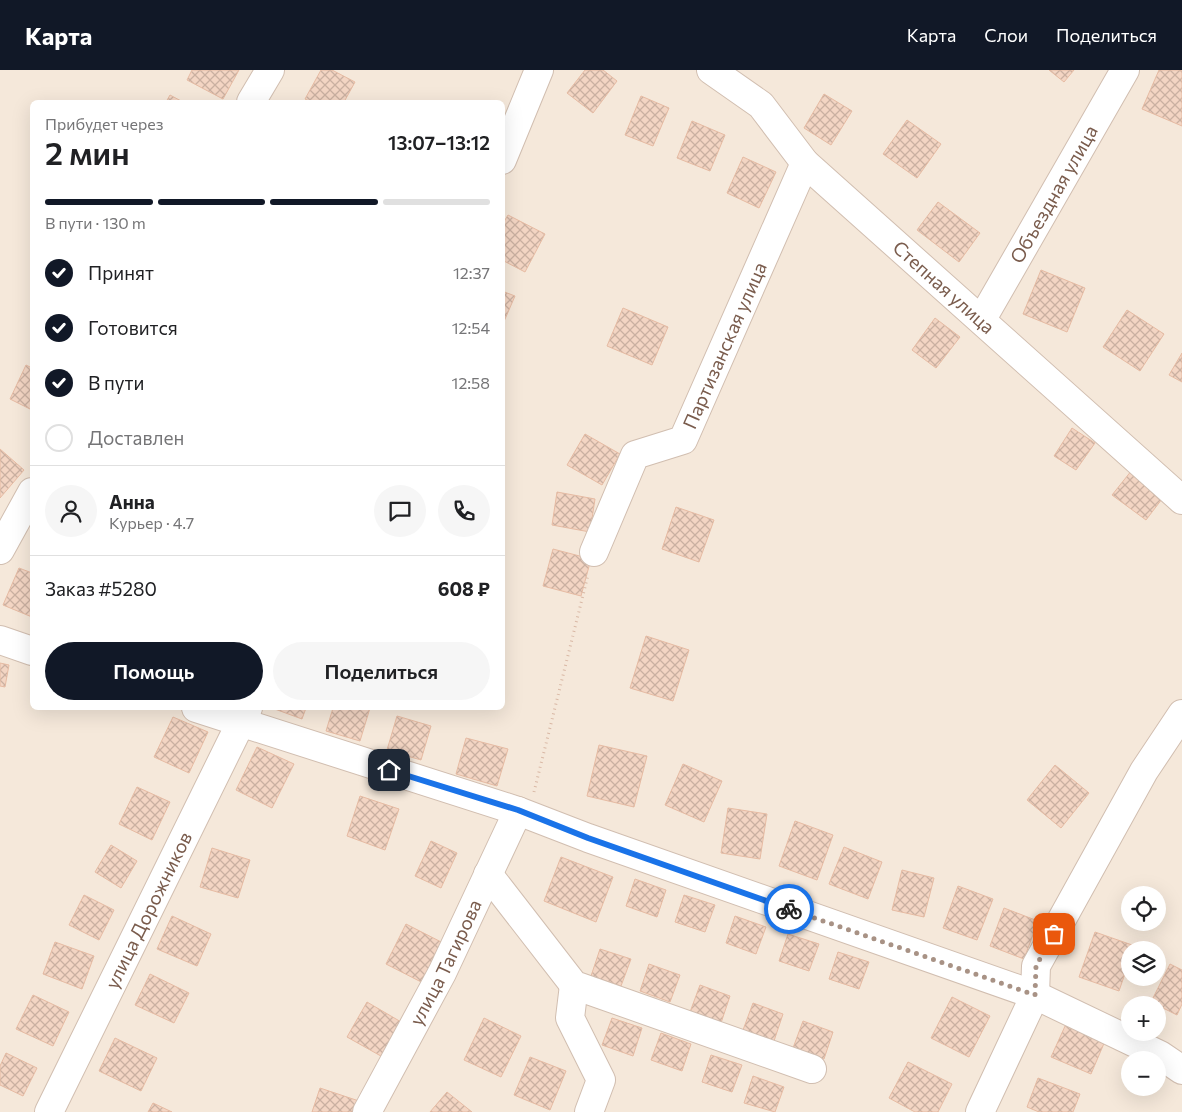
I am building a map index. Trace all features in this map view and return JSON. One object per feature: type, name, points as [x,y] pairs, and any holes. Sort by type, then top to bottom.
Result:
[{"type":"street","points":[[252,100],[270,70]]},
{"type":"street","points":[[505,153],[539,70]]},
{"type":"street","name":"Степная улица","points":[[712,70],[760,105],[806,162],[1182,500]]},
{"type":"street","name":"Объездная улица","points":[[982,319],[1125,70]]},
{"type":"street","name":"Партизанская улица","points":[[594,552],[635,455],[683,440],[806,162]]},
{"type":"street","points":[[0,550],[30,496]]},
{"type":"street","points":[[0,640],[30,650]]},
{"type":"street","points":[[210,710],[244,715],[523,812],[588,838],[1035,995],[1160,1056],[1182,1070]]},
{"type":"street","points":[[980,1112],[1035,995],[1036,966],[1144,771],[1182,714]]},
{"type":"street","name":"улица Дорожников","points":[[49,1112],[244,715]]},
{"type":"street","name":"улица Тагирова","points":[[367,1112],[442,973],[488,874],[523,812]]},
{"type":"street","points":[[488,874],[574,985],[812,1069]]},
{"type":"street","points":[[574,985],[570,1018],[601,1080],[589,1112]]},
{"type":"path","points":[[523,812],[594,552]]},
{"type":"shaded area","points":[[0,70],[1182,70],[1182,1112],[0,1112]]},
{"type":"building","points":[[192,70],[239,70],[223,99],[187,80]]},
{"type":"building","points":[[321,70],[332,70],[355,82],[345,100],[305,99]]},
{"type":"building","points":[[585,70],[603,70],[617,81],[593,113],[567,93]]},
{"type":"building","points":[[1049,70],[1074,70],[1064,82]]},
{"type":"building","points":[[1159,70],[1182,70],[1182,126],[1142,109]]},
{"type":"building","points":[[824,94],[852,111],[831,145],[804,128]]},
{"type":"building","points":[[170,95],[179,100],[167,100]]},
{"type":"building","points":[[641,96],[669,108],[653,146],[625,135]]},
{"type":"building","points":[[907,120],[941,144],[917,178],[883,154]]},
{"type":"building","points":[[692,121],[725,135],[710,171],[677,158]]},
{"type":"building","points":[[743,157],[776,172],[759,208],[727,193]]},
{"type":"building","points":[[938,202],[980,233],[959,262],[917,230]]},
{"type":"building","points":[[508,215],[545,234],[525,272],[505,262],[505,220]]},
{"type":"building","points":[[1041,270],[1085,288],[1067,332],[1023,314]]},
{"type":"building","points":[[505,292],[515,296],[505,319]]},
{"type":"building","points":[[623,308],[668,327],[652,365],[607,346]]},
{"type":"building","points":[[1127,310],[1164,334],[1140,371],[1103,347]]},
{"type":"building","points":[[935,318],[960,337],[936,368],[912,350]]},
{"type":"building","points":[[1182,353],[1182,382],[1169,375]]},
{"type":"building","points":[[26,365],[30,367],[30,409],[10,399]]},
{"type":"building","points":[[1072,428],[1095,443],[1076,470],[1054,456]]},
{"type":"building","points":[[585,434],[620,454],[602,485],[567,465]]},
{"type":"building","points":[[0,449],[24,470],[0,498]]},
{"type":"building","points":[[1132,470],[1165,495],[1146,520],[1112,495]]},
{"type":"building","points":[[557,492],[595,499],[590,532],[552,525]]},
{"type":"building","points":[[676,507],[714,520],[699,562],[662,549]]},
{"type":"building","points":[[553,549],[591,559],[581,596],[543,586]]},
{"type":"building","points":[[19,568],[30,572],[30,616],[3,605]]},
{"type":"building","points":[[646,636],[689,650],[673,701],[630,688]]},
{"type":"building","points":[[0,663],[9,665],[5,687],[0,686]]},
{"type":"building","points":[[277,710],[305,710],[302,719]]},
{"type":"building","points":[[332,710],[369,710],[360,741],[326,731]]},
{"type":"building","points":[[397,716],[431,726],[421,760],[387,750]]},
{"type":"building","points":[[173,717],[208,732],[189,773],[154,757]]},
{"type":"building","points":[[466,738],[508,749],[497,786],[456,774]]},
{"type":"building","points":[[599,745],[647,756],[634,807],[587,796]]},
{"type":"building","points":[[257,747],[294,764],[272,808],[236,790]]},
{"type":"building","points":[[683,764],[722,781],[704,822],[665,805]]},
{"type":"building","points":[[1055,765],[1089,793],[1061,828],[1027,800]]},
{"type":"building","points":[[137,787],[170,802],[152,840],[119,824]]},
{"type":"building","points":[[360,796],[399,809],[385,850],[347,836]]},
{"type":"building","points":[[728,808],[767,814],[760,859],[721,853]]},
{"type":"building","points":[[795,821],[833,835],[817,880],[779,866]]},
{"type":"building","points":[[431,841],[457,853],[441,888],[415,876]]},
{"type":"building","points":[[111,845],[137,861],[121,888],[95,872]]},
{"type":"building","points":[[844,847],[882,862],[868,899],[829,884]]},
{"type":"building","points":[[212,848],[250,860],[238,898],[200,887]]},
{"type":"building","points":[[561,857],[613,877],[596,922],[544,901]]},
{"type":"building","points":[[902,870],[934,878],[924,917],[892,910]]},
{"type":"building","points":[[635,879],[666,890],[657,917],[626,906]]},
{"type":"building","points":[[958,886],[993,899],[977,940],[943,928]]},
{"type":"building","points":[[84,895],[114,910],[99,940],[69,925]]},
{"type":"building","points":[[684,895],[715,905],[705,932],[675,922]]},
{"type":"building","points":[[1004,908],[1038,921],[1024,959],[990,946]]},
{"type":"building","points":[[172,916],[211,934],[197,966],[157,949]]},
{"type":"building","points":[[735,916],[766,927],[756,954],[726,943]]},
{"type":"building","points":[[406,924],[449,946],[429,986],[386,964]]},
{"type":"building","points":[[1095,932],[1121,941],[1121,985],[1119,991],[1079,977]]},
{"type":"building","points":[[788,934],[819,944],[809,971],[779,961]]},
{"type":"building","points":[[55,942],[94,956],[82,989],[43,974]]},
{"type":"building","points":[[600,949],[631,959],[621,986],[591,976]]},
{"type":"building","points":[[838,952],[869,962],[859,989],[829,979]]},
{"type":"building","points":[[649,964],[680,975],[670,1002],[640,991]]},
{"type":"building","points":[[1170,964],[1182,970],[1182,1004],[1177,1015],[1166,1010],[1166,996],[1154,996],[1159,986],[1166,986],[1166,972]]},
{"type":"building","points":[[150,974],[189,993],[174,1023],[135,1005]]},
{"type":"building","points":[[700,985],[730,996],[721,1023],[690,1012]]},
{"type":"building","points":[[33,995],[69,1012],[53,1046],[16,1029]]},
{"type":"building","points":[[952,997],[990,1016],[969,1057],[931,1038]]},
{"type":"building","points":[[367,1002],[408,1026],[388,1060],[347,1037]]},
{"type":"building","points":[[753,1003],[783,1014],[774,1041],[743,1030]]},
{"type":"building","points":[[484,1018],[521,1036],[501,1077],[464,1060]]},
{"type":"building","points":[[612,1018],[642,1028],[633,1056],[602,1045]]},
{"type":"building","points":[[803,1021],[833,1032],[824,1059],[793,1048]]},
{"type":"building","points":[[1066,1024],[1105,1041],[1091,1074],[1051,1057]]},
{"type":"building","points":[[661,1033],[691,1044],[682,1071],[651,1060]]},
{"type":"building","points":[[115,1038],[157,1058],[141,1091],[99,1071]]},
{"type":"building","points":[[6,1053],[37,1068],[23,1096],[0,1085],[0,1066]]},
{"type":"building","points":[[711,1055],[742,1065],[732,1092],[702,1082]]},
{"type":"building","points":[[530,1057],[566,1071],[550,1110],[514,1095]]},
{"type":"building","points":[[908,1062],[952,1084],[938,1112],[915,1112],[889,1098]]},
{"type":"building","points":[[753,1076],[784,1087],[775,1112],[744,1103]]},
{"type":"building","points":[[1038,1078],[1080,1094],[1073,1112],[1039,1112],[1027,1107]]},
{"type":"building","points":[[320,1088],[359,1101],[356,1112],[312,1112]]},
{"type":"building","points":[[447,1092],[472,1112],[430,1112]]},
{"type":"building","points":[[153,1103],[172,1112],[148,1112]]},
{"type":"way so far","points":[[789,909],[1035,995],[1036,966],[1054,934]]},
{"type":"route","points":[[389,770],[518,810],[588,838],[789,909]]}]
